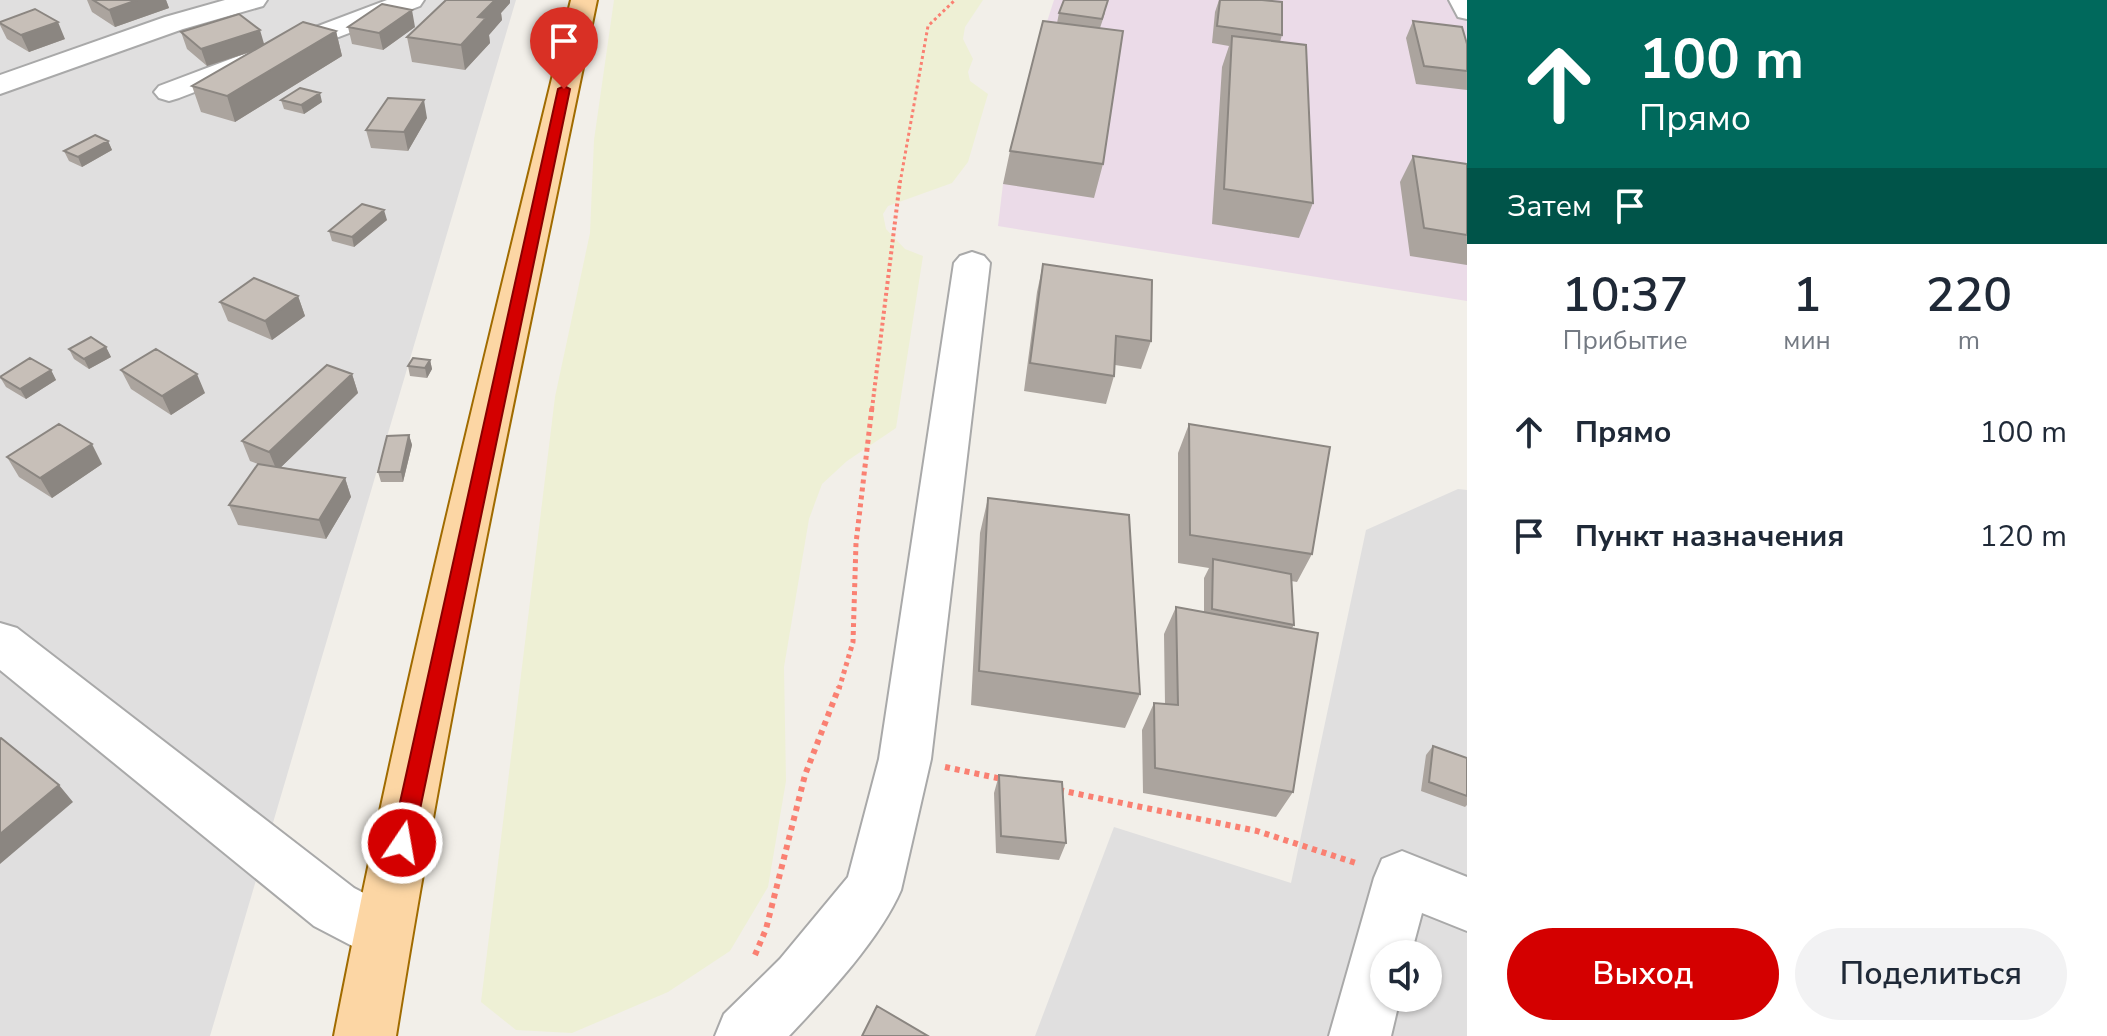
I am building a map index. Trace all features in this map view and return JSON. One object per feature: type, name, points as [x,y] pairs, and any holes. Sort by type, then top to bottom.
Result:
[{"type":"main road","points":[[365,1036],[383,934],[497,387],[584,0]]},
{"type":"street","points":[[0,85],[174,23],[254,0]]},
{"type":"street","points":[[169,92],[411,0]]},
{"type":"street","points":[[1462,0],[1467,11]]},
{"type":"street","points":[[746,1036],[801,980],[873,890],[905,759],[972,263]]},
{"type":"street","points":[[0,642],[334,907],[383,934]]},
{"type":"street","points":[[1360,1036],[1402,878],[1467,904]]},
{"type":"path","points":[[749,969],[766,929],[805,775],[832,711],[853,642],[856,543],[891,240],[905,151],[928,26],[955,0]]},
{"type":"path","points":[[905,759],[1012,781]]},
{"type":"path","points":[[1043,787],[1257,831],[1402,878]]},
{"type":"shaded area","points":[[0,0],[516,0],[210,1036],[0,1036]]},
{"type":"shaded area","points":[[1054,0],[1467,0],[1467,301],[998,226],[1003,184]]},
{"type":"shaded area","points":[[1458,489],[1467,490],[1467,1036],[1035,1036],[1114,827],[1291,883],[1366,530]]},
{"type":"green space","points":[[614,0],[983,0],[965,27],[963,39],[973,59],[968,72],[970,81],[988,94],[968,162],[952,183],[888,206],[883,214],[886,229],[905,249],[923,256],[896,428],[847,461],[822,484],[809,519],[784,667],[786,781],[768,887],[730,951],[668,992],[572,1033],[516,1030],[481,1002],[555,397],[590,233],[594,140]]},
{"type":"building","points":[[93,0],[137,0],[109,10]]},
{"type":"building","points":[[446,0],[495,0],[478,17],[486,18],[461,45],[407,37]]},
{"type":"building","points":[[1064,0],[1108,0],[1102,19],[1059,13]]},
{"type":"building","points":[[1220,0],[1282,2],[1282,35],[1217,26]]},
{"type":"building","points":[[382,4],[412,10],[379,33],[348,27]]},
{"type":"building","points":[[35,9],[58,22],[21,35],[0,23],[0,22]]},
{"type":"building","points":[[239,14],[260,30],[201,49],[181,32]]},
{"type":"building","points":[[1043,21],[1123,31],[1103,164],[1010,151]]},
{"type":"building","points":[[1413,21],[1462,27],[1467,44],[1467,71],[1424,66]]},
{"type":"building","points":[[303,22],[336,31],[227,96],[192,86]]},
{"type":"building","points":[[1232,36],[1306,45],[1313,203],[1224,189]]},
{"type":"building","points":[[300,88],[320,93],[301,105],[281,100]]},
{"type":"building","points":[[388,98],[424,100],[404,132],[366,130]]},
{"type":"building","points":[[95,135],[108,141],[78,157],[64,151]]},
{"type":"building","points":[[1413,156],[1467,164],[1467,235],[1424,228]]},
{"type":"building","points":[[362,204],[384,210],[352,237],[329,231]]},
{"type":"building","points":[[1043,264],[1152,280],[1151,341],[1116,336],[1114,376],[1030,363]]},
{"type":"building","points":[[254,278],[298,296],[265,321],[220,302]]},
{"type":"building","points":[[91,337],[106,347],[84,359],[69,349]]},
{"type":"building","points":[[156,349],[197,374],[162,396],[121,370]]},
{"type":"building","points":[[30,358],[51,370],[20,389],[0,377]]},
{"type":"building","points":[[413,358],[430,360],[425,368],[408,366]]},
{"type":"building","points":[[327,365],[352,374],[269,452],[242,441]]},
{"type":"building","points":[[59,424],[92,444],[40,478],[7,457]]},
{"type":"building","points":[[1189,424],[1330,447],[1312,554],[1190,535]]},
{"type":"building","points":[[409,435],[401,472],[378,472],[387,436]]},
{"type":"building","points":[[258,464],[345,478],[319,520],[229,505]]},
{"type":"building","points":[[988,498],[1129,515],[1140,694],[979,671]]},
{"type":"building","points":[[1213,559],[1291,574],[1294,625],[1212,609]]},
{"type":"building","points":[[1176,607],[1318,633],[1293,792],[1155,768],[1154,703],[1178,705]]},
{"type":"building","points":[[0,739],[59,785],[0,834]]},
{"type":"building","points":[[1433,746],[1467,758],[1467,796],[1429,782]]},
{"type":"building","points":[[999,775],[1062,782],[1066,843],[1001,836]]},
{"type":"building","points":[[877,1006],[928,1036],[862,1036]]},
{"type":"route","points":[[402,843],[497,387],[564,89]]}]
